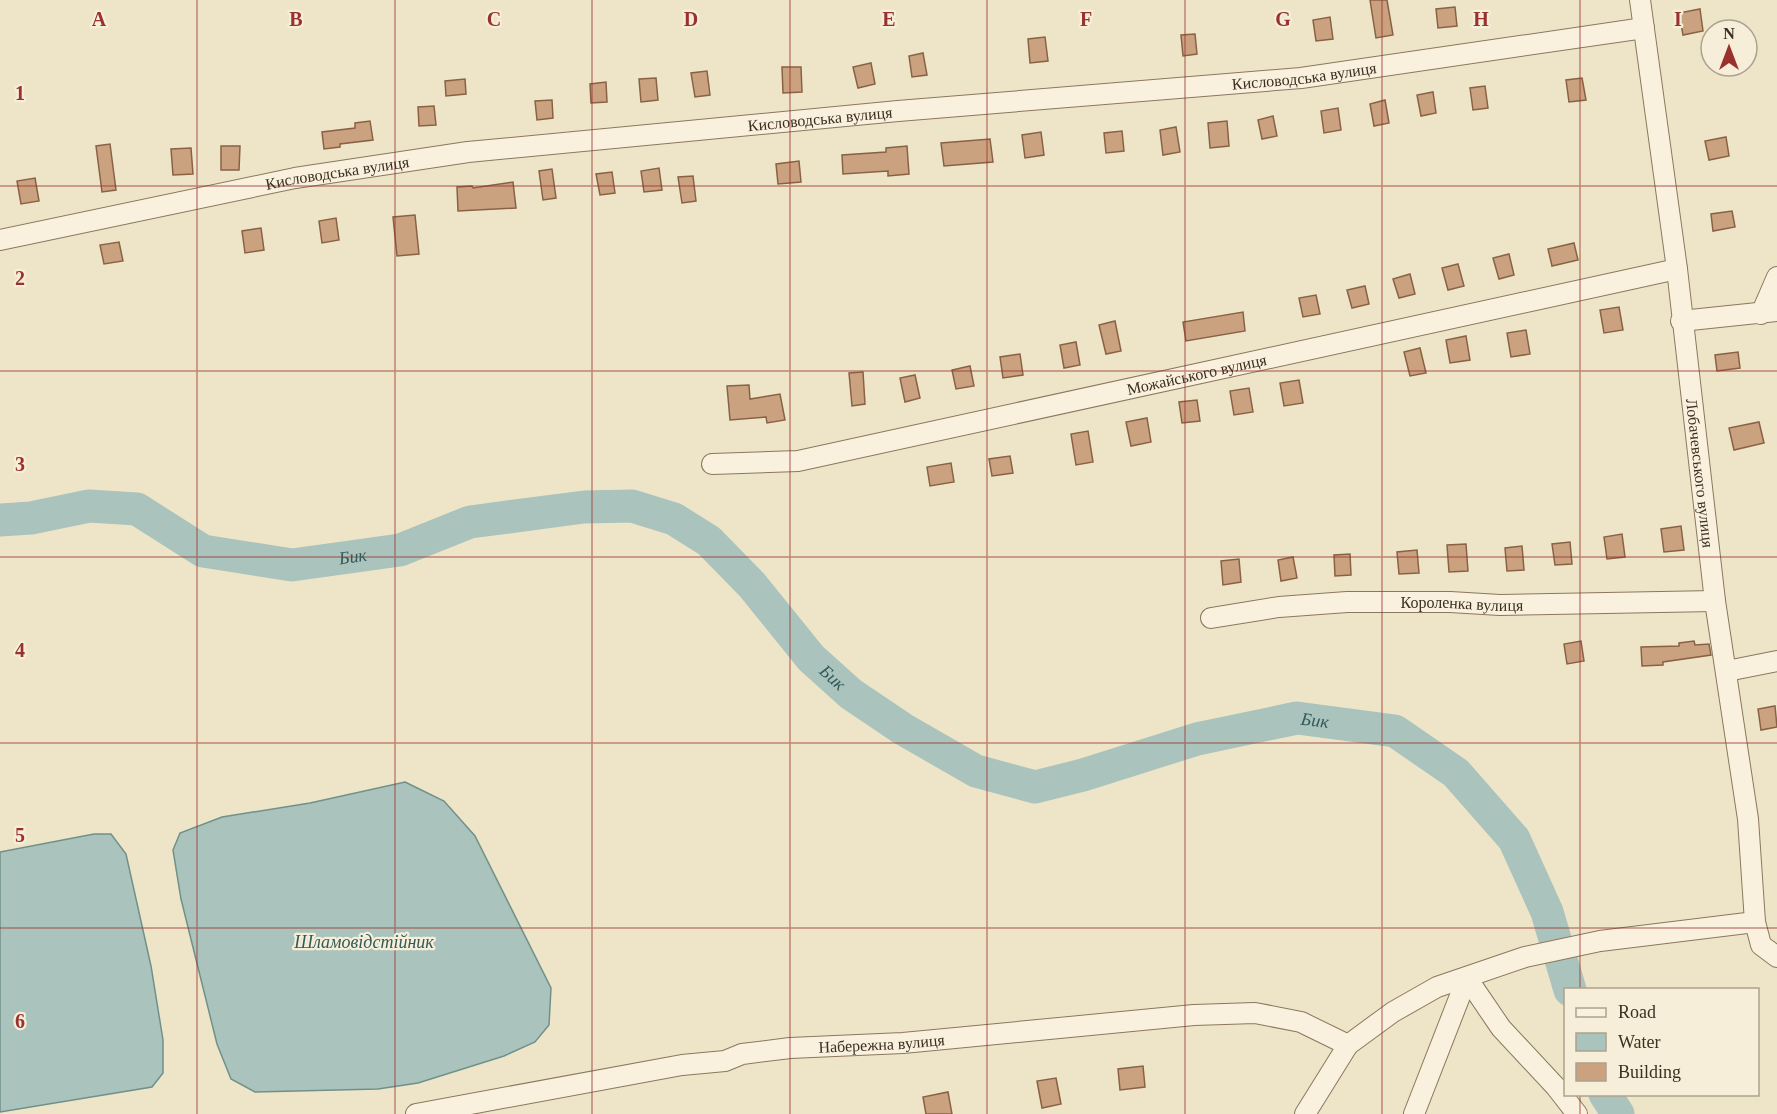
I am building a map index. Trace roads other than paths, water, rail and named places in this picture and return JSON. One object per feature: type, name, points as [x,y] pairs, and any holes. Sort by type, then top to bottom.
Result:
[{"type":"street","name":"Лобачевського вулиця","points":[[1641,0],[1677,269],[1715,601],[1748,819],[1755,922],[1769,951]]},
{"type":"street","name":"Кисловодська вулиця","points":[[0,240],[295,178],[468,152],[898,111],[1301,78],[1644,28]]},
{"type":"street","name":"Можайського вулиця","points":[[712,464],[798,461],[1677,269]]},
{"type":"street","points":[[1682,321],[1769,313],[1777,277]]},
{"type":"street","name":"Короленка вулиця","points":[[1210,618],[1279,607],[1347,602],[1450,602],[1500,605],[1715,601]]},
{"type":"street","points":[[1727,671],[1777,661]]},
{"type":"street","points":[[1305,1114],[1348,1045],[1393,1012],[1437,987],[1525,957],[1600,941],[1755,922]]},
{"type":"street","points":[[1414,1114],[1467,978]]},
{"type":"street","points":[[1467,978],[1501,1028],[1556,1087],[1577,1114]]},
{"type":"street","name":"Набережна вулиця","points":[[416,1114],[647,1071],[725,1061],[742,1054],[790,1048],[903,1043],[1194,1015],[1255,1013],[1301,1022],[1348,1045]]},
{"type":"water","name":"Шламовідстійник","points":[[405,782],[444,801],[475,836],[551,988],[549,1025],[535,1042],[504,1056],[418,1083],[378,1089],[255,1092],[231,1079],[217,1044],[181,899],[173,850],[180,833],[222,817],[310,803]]},
{"type":"water","points":[[94,834],[111,834],[126,854],[151,966],[163,1040],[163,1073],[152,1087],[0,1112],[0,852]]},
{"type":"waterway","name":"Бик","points":[[0,520],[31,518],[89,506],[137,509],[203,551],[292,565],[400,550],[470,522],[584,507],[632,506],[674,519],[709,541],[752,585],[811,658],[851,694],[903,729],[976,771],[1035,787],[1083,775],[1197,739],[1297,718],[1395,731],[1456,773],[1514,839],[1547,912],[1569,988]]},
{"type":"waterway","name":"Бик","points":[[1606,1096],[1618,1114]]}]
